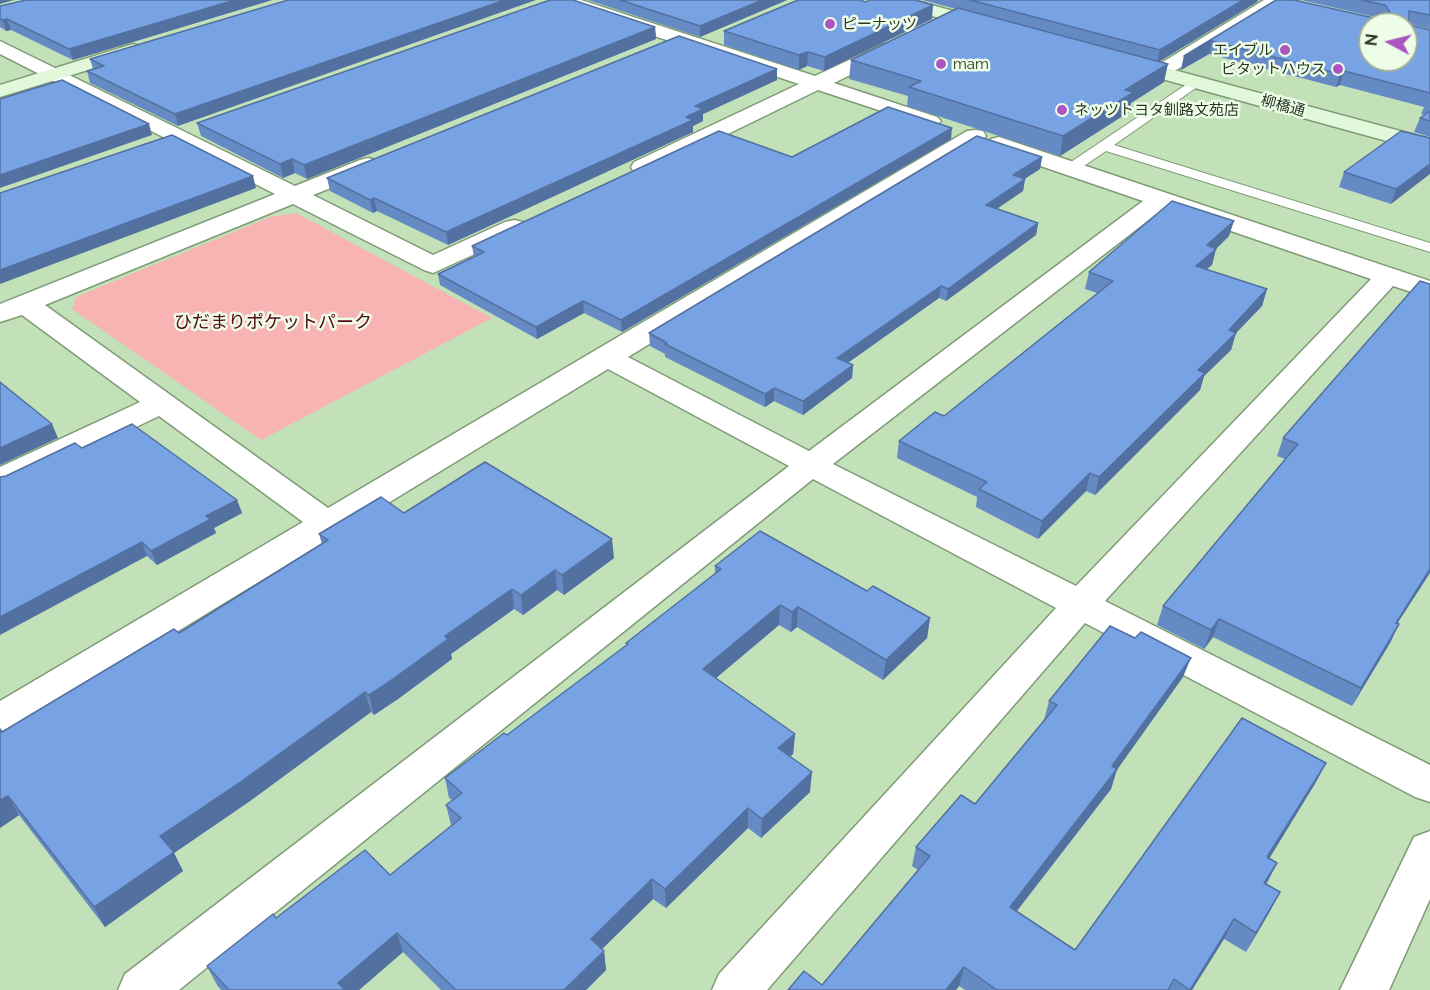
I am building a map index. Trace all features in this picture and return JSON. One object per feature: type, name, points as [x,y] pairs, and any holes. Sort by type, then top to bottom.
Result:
[{"type":"street","points":[[893,0],[1002,30]]},
{"type":"street","points":[[1160,72],[1272,0],[1296,6]]},
{"type":"street","points":[[558,1],[691,42],[975,136],[1430,290]]},
{"type":"street","points":[[625,175],[954,17]]},
{"type":"street","points":[[647,52],[723,36]]},
{"type":"street","points":[[0,91],[153,44]]},
{"type":"street","points":[[0,47],[433,265],[529,220]]},
{"type":"street","name":"柳橋通","points":[[1104,57],[1430,146]]},
{"type":"street","points":[[155,144],[200,128]]},
{"type":"street","points":[[0,720],[975,136]]},
{"type":"street","points":[[13,309],[392,156]]},
{"type":"street","points":[[142,990],[811,465],[1160,199]]},
{"type":"street","points":[[736,990],[1082,603],[1388,276]]},
{"type":"street","points":[[13,309],[162,403],[328,524]]},
{"type":"street","points":[[607,357],[1430,785]]},
{"type":"street","points":[[0,480],[162,403]]},
{"type":"street","points":[[1364,990],[1430,850]]},
{"type":"lane","points":[[1070,169],[1196,82]]},
{"type":"lane","points":[[1104,146],[1430,248]]},
{"type":"green space","name":"ひだまりポケットパーク","points":[[296,213],[492,318],[261,440],[72,309],[76,297],[270,217]]},
{"type":"building","points":[[26,0],[235,0],[69,49],[7,19],[0,19],[0,6]]},
{"type":"building","points":[[288,0],[505,0],[175,114],[87,71],[104,66],[90,59]]},
{"type":"building","points":[[550,0],[573,0],[655,27],[304,165],[292,159],[280,164],[197,123]]},
{"type":"building","points":[[620,0],[762,0],[700,26]]},
{"type":"building","points":[[798,0],[860,0],[866,2],[869,0],[915,0],[933,5],[825,57],[808,52],[799,55],[724,31]]},
{"type":"building","points":[[970,0],[1243,0],[1160,50]]},
{"type":"building","points":[[1276,0],[1294,0],[1358,14],[1358,72],[1418,72],[1418,27],[1430,30],[1430,93],[1344,71],[1340,74],[1212,41],[1184,56]]},
{"type":"building","points":[[1361,0],[1430,0],[1430,15],[1409,11],[1390,12],[1385,5]]},
{"type":"building","points":[[958,8],[1168,64],[1125,90],[1134,92],[1063,136],[909,87],[921,81],[851,60]]},
{"type":"building","points":[[679,36],[777,69],[695,106],[703,109],[686,117],[693,120],[446,232],[374,198],[370,200],[327,178]]},
{"type":"building","points":[[62,80],[149,124],[0,175],[0,99]]},
{"type":"building","points":[[888,107],[952,128],[621,320],[583,301],[536,327],[438,274],[484,252],[472,246],[719,131],[792,157]]},
{"type":"building","points":[[1430,111],[1430,121],[1420,118]]},
{"type":"building","points":[[1401,131],[1430,138],[1430,164],[1396,189],[1344,172]]},
{"type":"building","points":[[172,135],[253,176],[0,270],[0,193]]},
{"type":"building","points":[[977,136],[1042,157],[1013,175],[1025,179],[986,205],[1038,223],[948,289],[941,286],[837,358],[853,365],[803,401],[774,388],[765,394],[665,344],[667,343],[649,333]]},
{"type":"building","points":[[1172,201],[1234,221],[1207,245],[1216,249],[1196,266],[1267,289],[1229,330],[1236,333],[1198,370],[1205,373],[1099,477],[1090,473],[1042,521],[979,489],[987,482],[899,441],[935,412],[944,416],[1113,281],[1089,272]]},
{"type":"building","points":[[1420,281],[1430,284],[1430,569],[1396,623],[1399,624],[1361,688],[1219,619],[1211,630],[1163,606],[1298,444],[1283,438]]},
{"type":"building","points":[[0,382],[52,424],[0,448]]},
{"type":"building","points":[[132,424],[237,500],[206,516],[211,519],[151,551],[142,542],[0,617],[0,477],[75,443],[82,448]]},
{"type":"building","points":[[485,462],[612,539],[562,575],[555,570],[521,595],[512,589],[445,636],[448,639],[393,679],[369,695],[365,692],[242,781],[160,836],[174,852],[94,907],[8,796],[0,800],[0,729],[2,732],[174,629],[179,633],[328,540],[319,534],[381,497],[404,513]]},
{"type":"building","points":[[760,531],[867,591],[873,586],[930,618],[886,660],[798,607],[792,612],[780,605],[703,669],[795,734],[778,748],[812,772],[762,819],[748,808],[665,889],[652,879],[591,939],[604,951],[564,990],[456,990],[397,933],[338,983],[345,990],[229,990],[207,966],[273,914],[276,918],[365,850],[390,875],[461,818],[446,805],[462,793],[445,778],[504,733],[507,735],[628,644],[626,643],[721,569],[715,566]]},
{"type":"building","points":[[1110,626],[1135,638],[1141,632],[1191,658],[1112,766],[1117,769],[1010,907],[1075,950],[1242,718],[1326,763],[1267,857],[1277,863],[1264,883],[1280,892],[1256,933],[1234,919],[1190,990],[1174,979],[1168,990],[997,990],[964,967],[946,990],[788,990],[804,971],[822,985],[930,856],[916,847],[961,795],[975,804],[1057,705],[1049,701]]},
{"type":"place","name":"ピーナッツ","points":[[830,24]]},
{"type":"place","name":"エイブル","points":[[1285,50]]},
{"type":"place","name":"mam","points":[[941,64]]},
{"type":"place","name":"ピタットハウス","points":[[1338,69]]},
{"type":"place","name":"ネッツトヨタ釧路文苑店","points":[[1062,110]]}]
